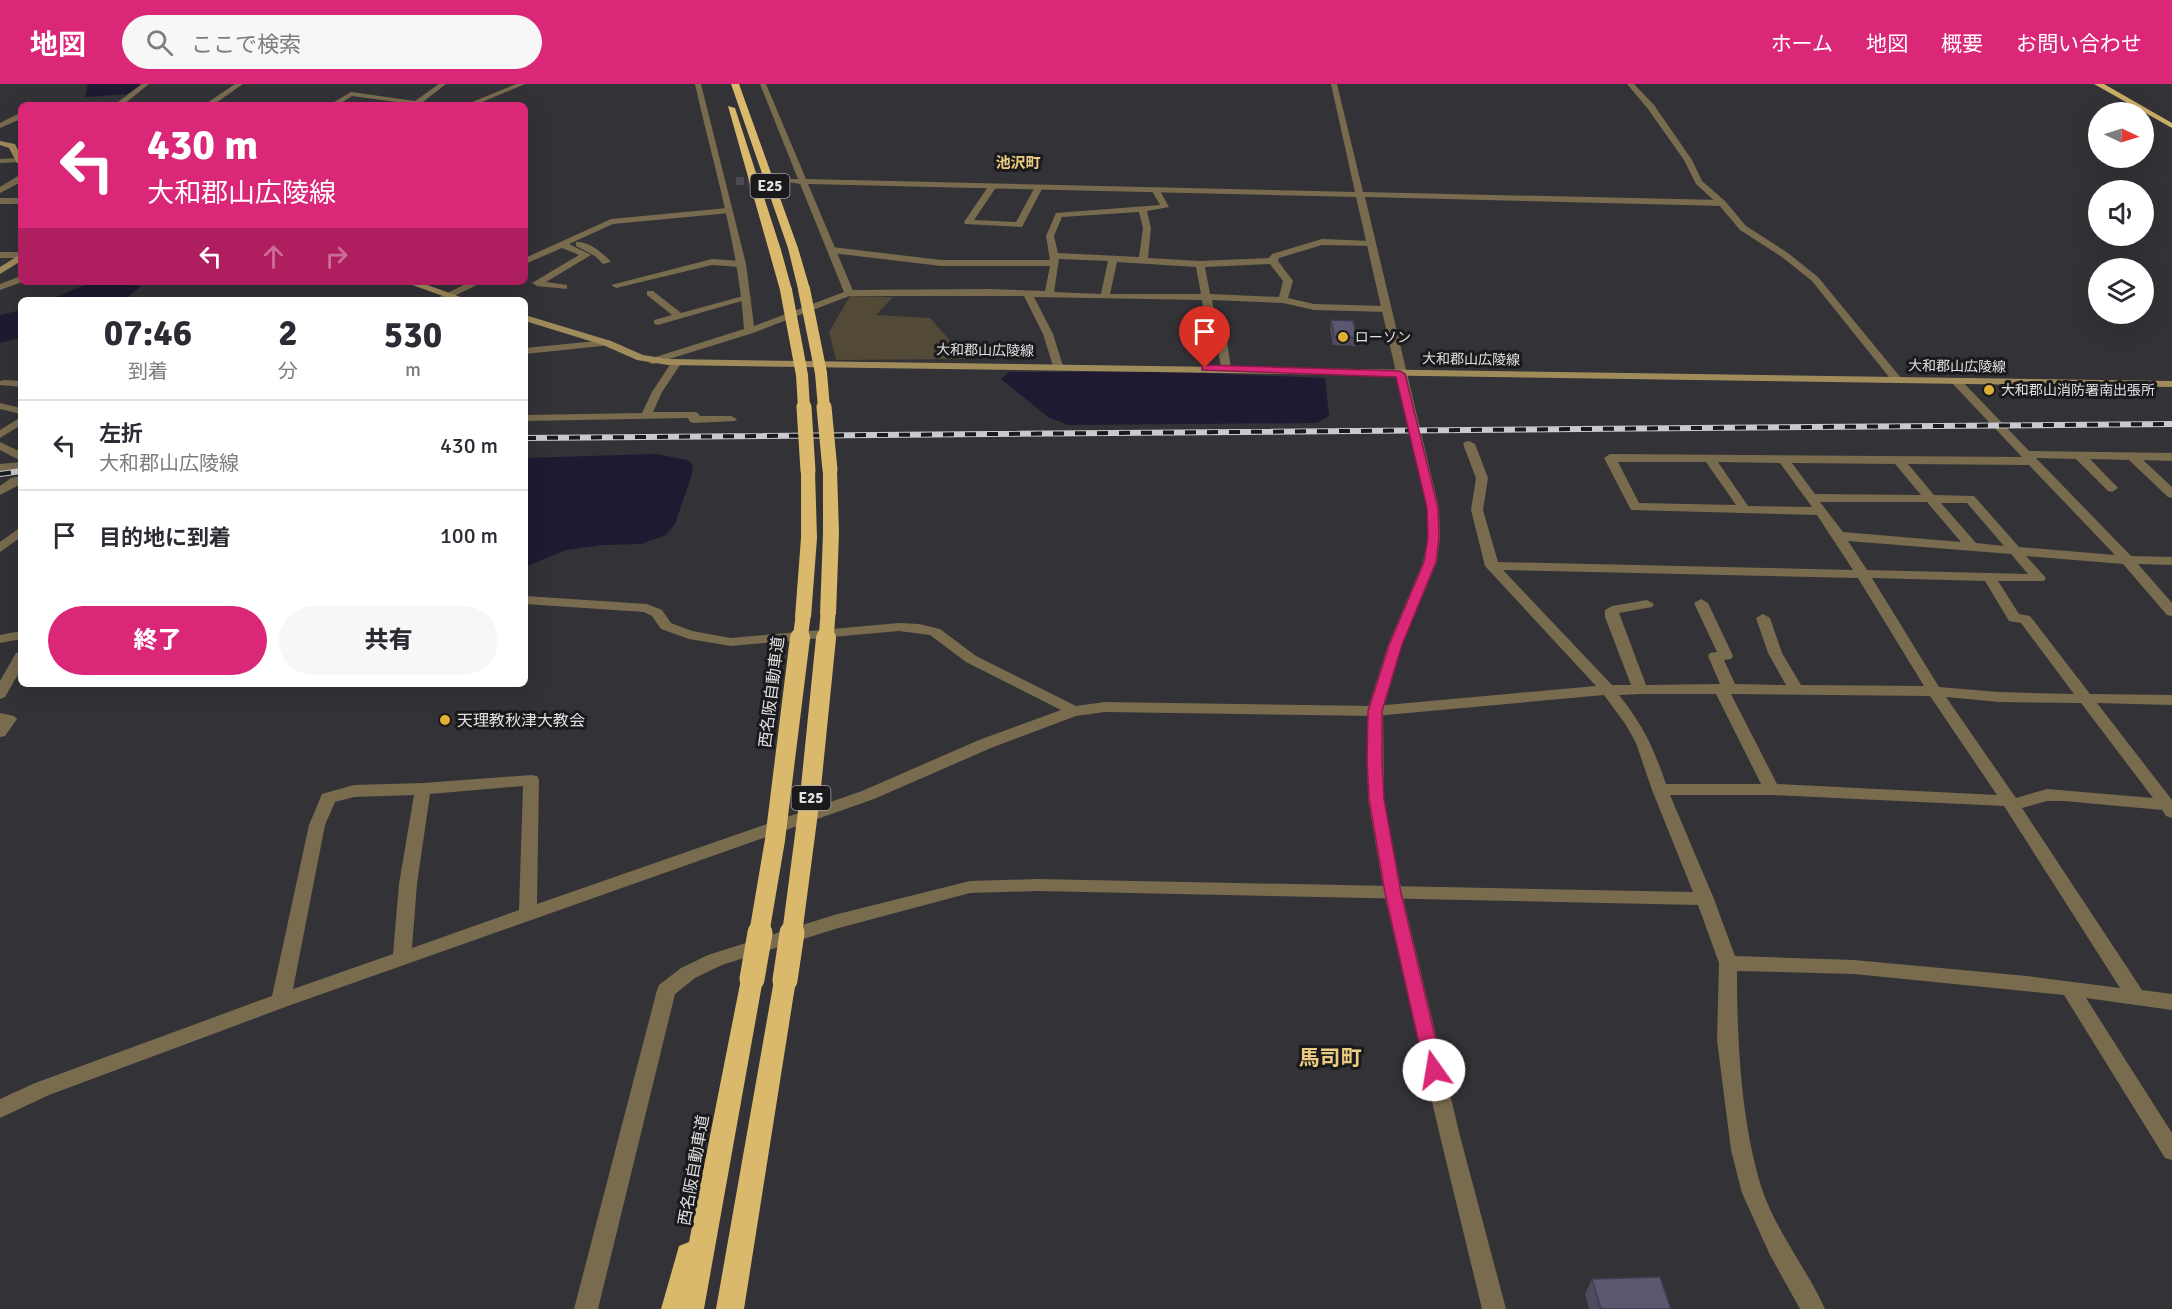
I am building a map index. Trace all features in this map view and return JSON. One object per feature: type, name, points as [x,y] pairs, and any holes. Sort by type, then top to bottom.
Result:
[{"type":"highway","name":"E25","points":[[730,1309],[785,980],[806,838],[820,712],[828,614],[831,533],[830,470],[821,373],[804,289],[793,248],[735,84]]},
{"type":"highway","points":[[2098,84],[2172,126]]},
{"type":"highway","name":"西名阪自動車道","points":[[690,1309],[752,979],[775,840],[803,617],[808,538],[808,471],[802,375],[776,250],[726,95]]},
{"type":"highway","points":[[675,1309],[734,1072]]},
{"type":"main road","points":[[0,143],[12,146],[18,158]]},
{"type":"main road","points":[[0,271],[18,258]]},
{"type":"main road","points":[[418,285],[456,297]]},
{"type":"main road","name":"大和郡山広陵線","points":[[528,319],[608,342],[653,361],[677,362],[1226,368],[1400,374],[2172,384]]},
{"type":"street","points":[[122,102],[146,84]]},
{"type":"street","points":[[213,102],[240,84]]},
{"type":"street","points":[[417,102],[443,84]]},
{"type":"street","points":[[477,102],[522,84]]},
{"type":"street","points":[[698,84],[726,181],[728,211],[747,298],[749,331]]},
{"type":"street","points":[[763,84],[849,292]]},
{"type":"street","points":[[1334,84],[1358,195],[1433,508],[1434,537],[1430,562],[1395,645],[1375,711],[1377,799],[1393,893],[1450,1136],[1494,1309]]},
{"type":"street","points":[[1630,84],[1651,107],[1688,160],[1699,182],[1722,203],[1743,228],[1785,255],[1815,279],[1897,380]]},
{"type":"street","points":[[417,92],[428,93]]},
{"type":"street","points":[[338,102],[351,94],[405,102]]},
{"type":"street","points":[[378,102],[384,98]]},
{"type":"street","points":[[0,126],[18,117]]},
{"type":"street","points":[[0,126],[18,127]]},
{"type":"street","points":[[0,160],[18,162]]},
{"type":"street","points":[[0,191],[18,180]]},
{"type":"street","points":[[786,181],[1722,203]]},
{"type":"street","points":[[993,186],[968,222],[1019,225],[1038,187]]},
{"type":"street","points":[[1049,294],[1054,260],[1050,236],[1059,215],[1165,207],[1156,191]]},
{"type":"street","points":[[0,201],[18,201]]},
{"type":"street","points":[[1143,210],[1147,228],[1143,260]]},
{"type":"street","points":[[528,260],[619,220],[728,211]]},
{"type":"street","points":[[571,240],[598,254],[606,262]]},
{"type":"street","points":[[1273,261],[1275,256],[1311,244],[1333,241],[1371,244]]},
{"type":"street","points":[[561,244],[586,255],[537,283],[564,287]]},
{"type":"street","points":[[832,250],[941,263],[992,264],[1113,259],[1200,264],[1273,261]]},
{"type":"street","points":[[0,255],[18,256]]},
{"type":"street","points":[[1105,297],[1113,259]]},
{"type":"street","points":[[1273,261],[1288,281],[1283,300]]},
{"type":"street","points":[[616,285],[712,262],[741,264]]},
{"type":"street","points":[[992,264],[992,283]]},
{"type":"street","points":[[1200,264],[1211,324],[1221,334],[1226,368]]},
{"type":"street","points":[[0,287],[18,280]]},
{"type":"street","points":[[653,361],[749,331],[849,292],[992,283],[1028,294],[1283,300],[1314,307],[1386,309]]},
{"type":"street","points":[[445,297],[472,285]]},
{"type":"street","points":[[650,294],[679,316]]},
{"type":"street","points":[[1028,294],[1048,334],[1058,366]]},
{"type":"street","points":[[658,322],[747,298]]},
{"type":"street","points":[[528,351],[608,342]]},
{"type":"street","points":[[646,416],[657,392],[677,362]]},
{"type":"street","points":[[1956,381],[2127,560],[2172,612]]},
{"type":"street","points":[[3,383],[18,384]]},
{"type":"street","points":[[0,406],[18,410]]},
{"type":"street","points":[[528,417],[694,415],[694,420],[730,419]]},
{"type":"street","points":[[0,435],[18,422]]},
{"type":"street","points":[[1469,444],[1482,478],[1477,510],[1492,566],[1608,690],[1633,723],[1644,743],[1660,790],[1705,899],[1728,963],[1727,1040],[1742,1150],[1753,1193],[1778,1248],[1813,1309]]},
{"type":"street","points":[[0,445],[18,455]]},
{"type":"street","points":[[2079,455],[2112,488]]},
{"type":"street","points":[[1821,511],[1635,507],[1610,458],[1899,461],[2079,455],[2172,457]]},
{"type":"street","points":[[2132,456],[2172,494]]},
{"type":"street","points":[[1710,459],[1745,510]]},
{"type":"street","points":[[1783,459],[1864,574],[1934,692],[2010,803],[2134,996]]},
{"type":"street","points":[[1899,461],[1971,546]]},
{"type":"street","points":[[0,468],[18,466]]},
{"type":"street","points":[[0,490],[18,480]]},
{"type":"street","points":[[1492,566],[2038,578],[1970,499],[1811,498]]},
{"type":"street","points":[[0,548],[18,533]]},
{"type":"street","points":[[1839,536],[2127,560],[2172,561]]},
{"type":"street","points":[[1989,577],[2014,618],[2025,619],[2169,808]]},
{"type":"street","points":[[528,600],[647,608],[657,613],[666,626],[689,635],[730,642],[898,627],[919,628],[935,632],[971,659],[1074,711]]},
{"type":"street","points":[[1701,603],[1726,656],[1715,656],[1725,689],[1772,789]]},
{"type":"street","points":[[1640,690],[1611,617],[1612,609],[1647,604]]},
{"type":"street","points":[[1763,618],[1775,653],[1795,688]]},
{"type":"street","points":[[0,639],[18,635]]},
{"type":"street","points":[[0,694],[18,661]]},
{"type":"street","points":[[0,1109],[42,1089],[281,1001],[868,795],[985,744],[1074,711],[1105,707],[1375,711],[1608,690],[1795,688],[2086,700],[2172,700]]},
{"type":"street","points":[[0,718],[9,719],[0,732]]},
{"type":"street","points":[[281,1001],[317,825],[328,798],[354,791],[423,789],[531,780],[528,916]]},
{"type":"street","points":[[402,959],[408,884],[423,789]]},
{"type":"street","points":[[1660,790],[1772,789],[2010,803],[2046,795],[2064,795],[2169,808]]},
{"type":"street","points":[[586,1309],[666,990],[688,973],[715,960],[834,922],[970,887],[1048,885],[1705,899]]},
{"type":"street","points":[[1728,963],[1854,967],[2134,996],[2172,1002]]},
{"type":"street","points":[[2070,989],[2172,1151]]},
{"type":"shaded area","points":[[88,84],[141,84],[128,94],[85,97]]},
{"type":"shaded area","points":[[84,285],[141,286],[128,297],[57,297]]},
{"type":"shaded area","points":[[850,296],[893,297],[876,315],[930,318],[966,359],[836,360],[829,332]]},
{"type":"shaded area","points":[[18,311],[18,339],[0,343],[0,315]]},
{"type":"shaded area","points":[[1009,372],[1173,372],[1325,378],[1329,416],[1317,423],[1068,425],[1048,417],[1001,379]]},
{"type":"shaded area","points":[[656,454],[687,460],[693,465],[675,524],[666,535],[641,544],[603,545],[566,550],[528,566],[528,458]]},
{"type":"building","points":[[1331,320],[1353,321],[1357,338],[1334,336]]},
{"type":"building","points":[[1660,1277],[1671,1309],[1601,1309],[1592,1279]]},
{"type":"tunnel","points":[[736,181],[786,181]]},
{"type":"railway","points":[[528,438],[2172,424]]},
{"type":"railway","points":[[0,474],[18,471]]},
{"type":"place","name":"ローソン","points":[[1343,337]]},
{"type":"place","name":"大和郡山消防署南出張所","points":[[1989,390]]},
{"type":"place","name":"天理教秋津大教会","points":[[445,720]]},
{"type":"district","name":"池沢町","points":[[1018,163]]},
{"type":"district","name":"馬司町","points":[[1330,1058]]},
{"type":"route","points":[[1205,368],[1400,374],[1433,508],[1434,537],[1430,562],[1420,591],[1395,645],[1375,711],[1374,761],[1377,799],[1393,893],[1434,1070]]}]
